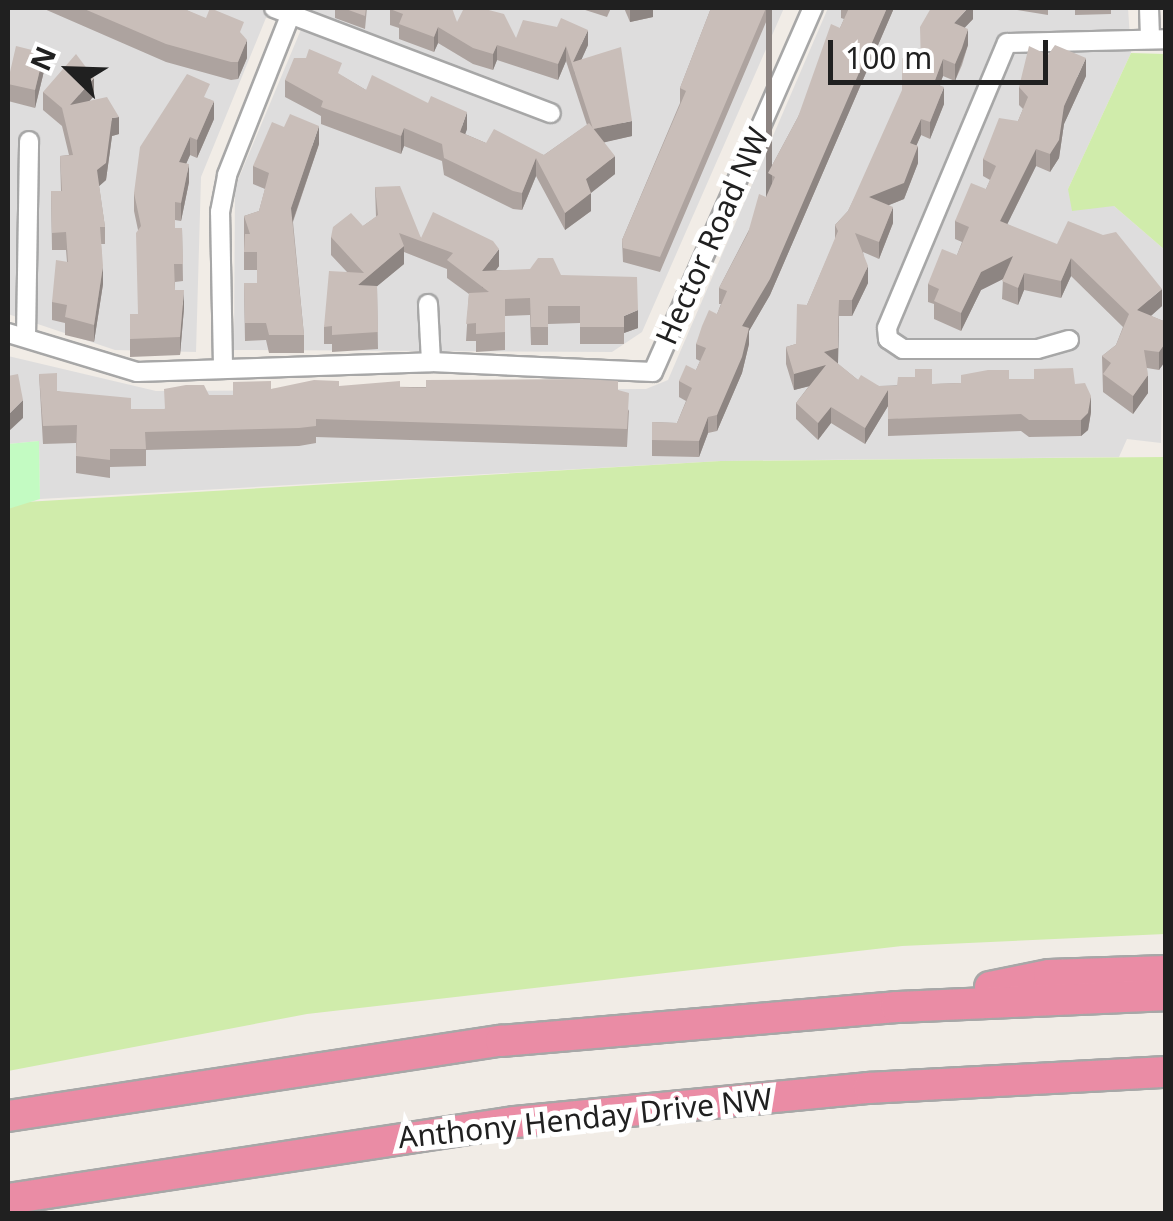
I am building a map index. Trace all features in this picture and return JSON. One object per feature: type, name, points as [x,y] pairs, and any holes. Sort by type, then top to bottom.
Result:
[{"type":"highway","points":[[896,1007],[1049,975],[1166,971]]},
{"type":"highway","points":[[8,1116],[500,1041],[896,1007],[1166,995]]},
{"type":"highway","name":"Anthony Henday Drive NW","points":[[8,1200],[515,1122],[869,1088],[1166,1072]]},
{"type":"highway","points":[[1082,1077],[1166,1083]]},
{"type":"street","name":"Hector Road NW","points":[[16,335],[116,369],[430,362],[652,372],[813,8]]},
{"type":"street","points":[[1069,340],[1037,349],[903,349],[888,339],[887,328],[1008,43],[1158,39],[1150,8]]},
{"type":"street","points":[[224,366],[220,212],[227,175],[286,10],[552,113]]},
{"type":"street","points":[[16,335],[29,141]]},
{"type":"street","points":[[428,304],[430,362]]},
{"type":"shaded area","points":[[8,8],[270,8],[201,177],[196,352],[115,350],[8,314]]},
{"type":"shaded area","points":[[310,8],[784,8],[642,332],[612,352],[234,350],[235,187]]},
{"type":"shaded area","points":[[828,8],[1128,8],[1131,53],[1068,189],[1114,206],[1165,250],[1161,443],[1127,439],[1119,457],[721,461],[40,499],[39,441],[8,444],[8,356],[156,391],[646,389],[668,380]]},
{"type":"green space","points":[[1131,53],[1165,54],[1165,250],[1114,206],[1072,211],[1068,189]]},
{"type":"green space","points":[[39,441],[40,499],[8,509],[8,444]]},
{"type":"green space","points":[[1165,457],[1165,934],[902,946],[307,1014],[8,1071],[8,503],[721,461]]},
{"type":"building","points":[[82,8],[182,8],[206,18],[210,8],[244,22],[240,32],[247,40],[238,62],[231,62],[166,44]]},
{"type":"building","points":[[343,8],[366,8],[365,16]]},
{"type":"building","points":[[391,8],[452,8],[457,22],[464,8],[481,8],[504,14],[516,38],[523,20],[557,27],[561,18],[588,30],[573,62],[621,47],[632,121],[593,129],[566,46],[558,64],[497,45],[493,54],[473,48],[438,27],[434,37],[399,24],[403,14]]},
{"type":"building","points":[[711,8],[766,8],[660,257],[623,248],[622,240],[686,91],[680,88]]},
{"type":"building","points":[[849,8],[887,8],[770,279],[742,326],[749,328],[742,357],[717,415],[708,417],[699,441],[652,440],[652,422],[677,423],[692,388],[679,381],[686,365],[696,370],[706,348],[696,344],[702,326],[709,310],[717,314],[727,291],[719,288],[748,233],[759,194],[766,197],[775,177],[768,173],[798,117],[831,24],[840,28]]},
{"type":"building","points":[[931,8],[968,8],[954,23],[968,29],[955,64],[943,59],[934,83],[944,87],[930,122],[921,119],[910,143],[918,146],[904,183],[869,197],[893,207],[879,242],[855,233],[868,266],[852,300],[839,300],[838,348],[824,352],[858,380],[861,375],[879,386],[897,386],[898,377],[915,377],[915,369],[932,369],[932,384],[961,383],[961,375],[988,370],[1009,370],[1009,379],[1034,379],[1034,369],[1073,368],[1075,384],[1085,383],[1091,396],[1088,413],[1081,420],[1029,420],[1021,414],[888,419],[888,390],[865,428],[831,407],[818,423],[796,403],[826,365],[794,374],[786,347],[796,344],[797,304],[807,305],[838,231],[835,225],[848,211],[902,90],[902,58],[921,66],[920,27]]},
{"type":"building","points":[[1055,45],[1086,58],[1064,106],[1059,140],[1050,154],[1036,149],[1000,221],[1057,244],[1068,221],[1103,235],[1116,232],[1162,289],[1137,310],[1166,322],[1166,342],[1159,352],[1144,350],[1148,375],[1133,396],[1103,374],[1111,363],[1102,356],[1116,345],[1129,314],[1071,258],[1061,281],[1024,273],[1018,288],[1002,281],[1013,256],[981,272],[961,313],[934,301],[939,289],[928,284],[942,249],[957,255],[969,227],[955,221],[971,183],[986,189],[996,166],[983,159],[999,118],[1018,121],[1028,97],[1019,87],[1029,46],[1048,55]]},
{"type":"building","points":[[16,46],[44,53],[35,90],[8,84],[8,67],[10,72]]},
{"type":"building","points":[[309,49],[342,63],[338,73],[366,90],[372,75],[428,103],[431,96],[467,112],[460,132],[486,143],[494,129],[544,155],[589,123],[615,156],[586,179],[591,193],[565,213],[536,158],[522,193],[513,191],[444,158],[442,144],[404,128],[401,136],[321,107],[323,101],[285,80],[294,58],[306,58]]},
{"type":"building","points":[[76,54],[94,78],[70,105],[107,97],[119,117],[112,118],[106,163],[97,170],[105,227],[100,227],[103,266],[94,325],[65,317],[67,305],[52,302],[56,260],[68,262],[66,232],[52,233],[51,191],[62,191],[60,156],[73,155],[62,108],[43,92]]},
{"type":"building","points":[[187,74],[210,84],[204,97],[214,101],[197,140],[190,137],[179,162],[189,164],[181,203],[175,202],[175,228],[182,228],[183,264],[174,264],[175,290],[184,290],[180,337],[130,339],[130,314],[138,314],[136,233],[141,226],[134,193],[140,147]]},
{"type":"building","points":[[290,114],[319,126],[291,208],[304,335],[269,335],[266,323],[245,323],[244,283],[257,283],[257,252],[244,252],[245,234],[250,234],[244,216],[259,211],[269,173],[253,166],[272,122],[284,127]]},
{"type":"building","points":[[400,186],[421,238],[433,212],[493,241],[499,249],[482,271],[530,269],[538,258],[553,258],[561,275],[637,277],[638,310],[624,316],[624,327],[580,327],[580,306],[548,306],[548,327],[531,327],[530,298],[505,299],[505,332],[476,334],[476,323],[466,324],[469,293],[489,292],[447,260],[453,253],[399,233],[404,246],[358,285],[377,286],[378,332],[332,335],[332,326],[324,327],[329,271],[364,273],[331,237],[333,227],[351,213],[363,226],[378,215],[375,187]]},
{"type":"building","points":[[57,373],[57,391],[131,398],[131,409],[165,409],[164,389],[186,385],[204,385],[209,395],[233,395],[233,382],[271,381],[271,389],[314,380],[339,381],[339,386],[400,381],[400,387],[426,388],[426,380],[618,381],[618,390],[629,393],[627,429],[316,419],[316,426],[299,428],[145,432],[146,449],[110,449],[110,460],[76,456],[77,425],[43,426],[39,374]]},
{"type":"building","points":[[18,374],[23,400],[8,415],[8,376]]}]
